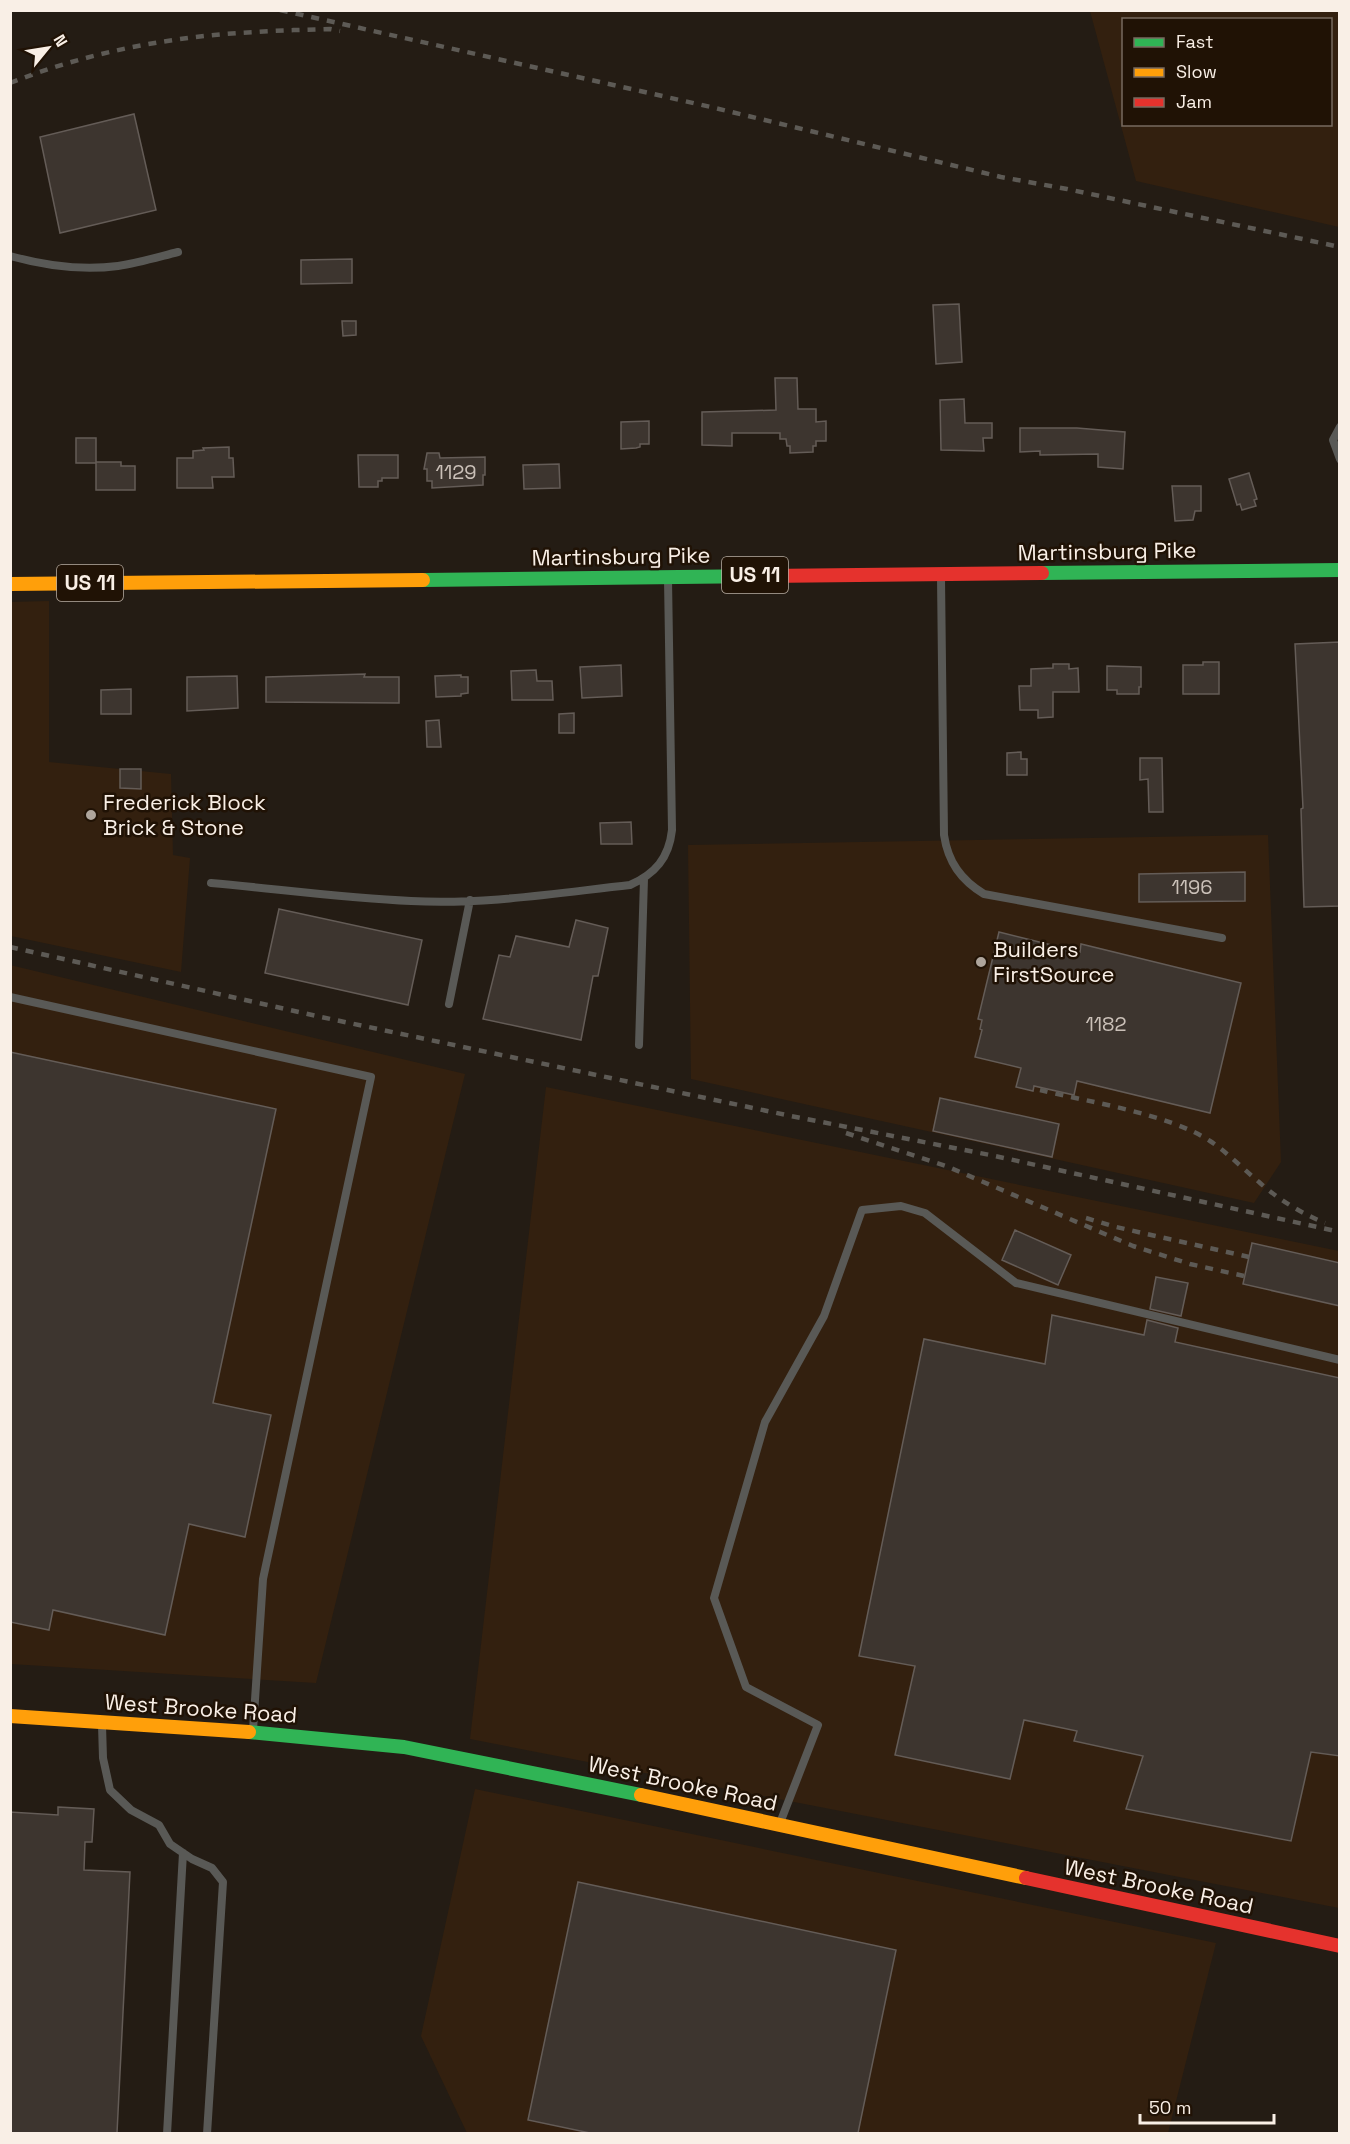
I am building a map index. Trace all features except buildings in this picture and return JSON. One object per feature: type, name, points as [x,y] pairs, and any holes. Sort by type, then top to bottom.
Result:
[{"type":"street","name":"Martinsburg Pike","points":[[10,584],[1340,570]]},
{"type":"street","name":"West Brooke Road","points":[[10,1716],[253,1732],[404,1747],[780,1825],[1340,1946]]},
{"type":"lane","points":[[10,256],[42,265],[89,268],[120,266],[178,252]]},
{"type":"lane","points":[[1340,427],[1333,440],[1340,459]]},
{"type":"lane","points":[[941,573],[944,835],[950,858],[958,873],[969,885],[984,894],[1222,938]]},
{"type":"lane","points":[[211,883],[412,901],[509,899],[630,885],[644,879],[665,857],[672,830],[668,576]]},
{"type":"lane","points":[[639,1045],[644,879]]},
{"type":"lane","points":[[449,1004],[470,900]]},
{"type":"lane","points":[[10,997],[371,1077],[263,1579],[253,1732]]},
{"type":"lane","points":[[780,1825],[818,1725],[746,1687],[714,1598],[765,1422],[824,1316],[862,1210],[901,1206],[925,1213],[1016,1282],[1340,1360]]},
{"type":"lane","points":[[101,1722],[110,1790],[131,1810],[159,1826],[170,1844],[212,1868],[223,1882],[207,2133]]},
{"type":"lane","points":[[167,2133],[183,1853]]},
{"type":"shaded area","points":[[1090,11],[1339,11],[1339,227],[1136,181]]},
{"type":"shaded area","name":"Frederick Block Brick & Stone","points":[[49,601],[49,762],[171,774],[173,855],[190,858],[181,972],[11,936],[10,602]]},
{"type":"shaded area","name":"Builders FirstSource","points":[[1268,835],[1281,1162],[1254,1203],[691,1079],[688,845]]},
{"type":"shaded area","points":[[10,965],[465,1074],[316,1683],[11,1664]]},
{"type":"shaded area","points":[[546,1087],[1339,1251],[1339,1908],[470,1739]]},
{"type":"shaded area","points":[[475,1789],[1216,1943],[1168,2133],[467,2133],[421,2036]]},
{"type":"railway","points":[[280,10],[711,107],[1001,177],[1340,247]]},
{"type":"railway","points":[[10,83],[100,54],[162,42],[265,31],[330,29],[340,31]]},
{"type":"railway","points":[[10,947],[321,1017],[791,1116],[995,1156],[1340,1232]]},
{"type":"railway","points":[[1040,1090],[1151,1116],[1193,1132],[1217,1146],[1282,1200],[1325,1223]]},
{"type":"railway","points":[[846,1133],[946,1166],[1133,1246],[1190,1264],[1244,1276]]},
{"type":"railway","points":[[1086,1218],[1249,1257]]},
{"type":"traffic: fast","points":[[1042,573],[1340,570]]},
{"type":"traffic: fast","points":[[423,580],[766,576]]},
{"type":"traffic: fast","points":[[249,1732],[404,1747],[641,1795]]},
{"type":"traffic: slow","points":[[10,584],[423,580]]},
{"type":"traffic: slow","points":[[10,1716],[249,1732]]},
{"type":"traffic: slow","points":[[641,1795],[1026,1878]]},
{"type":"traffic: jam","points":[[766,576],[1042,573]]},
{"type":"traffic: jam","points":[[1026,1878],[1340,1946]]},
{"type":"place","name":"Frederick Block Brick & Stone","points":[[91,815]]},
{"type":"place","name":"Builders FirstSource","points":[[981,962]]}]
